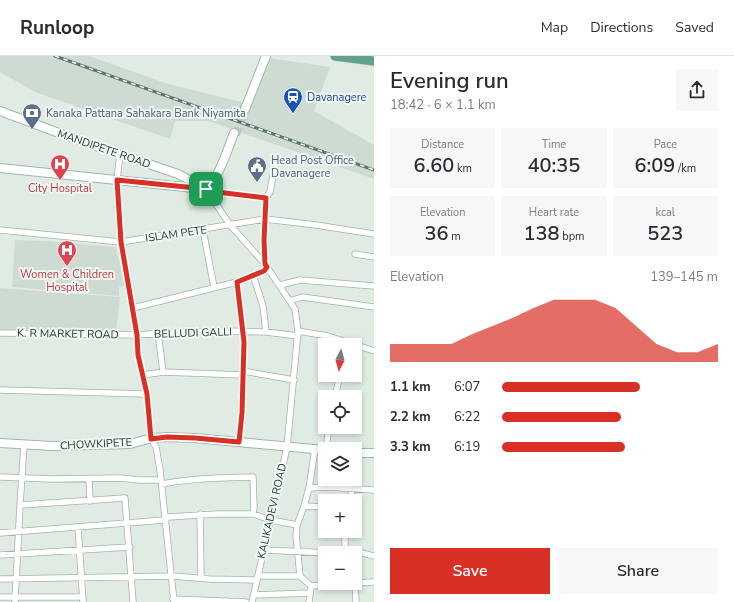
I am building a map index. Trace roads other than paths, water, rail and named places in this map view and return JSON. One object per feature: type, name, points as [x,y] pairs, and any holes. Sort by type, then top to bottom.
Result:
[{"type":"main road","points":[[244,109],[265,56]]},
{"type":"main road","points":[[335,56],[374,61]]},
{"type":"main road","name":"MANDIPETE ROAD","points":[[0,114],[178,174],[208,190]]},
{"type":"main road","points":[[0,168],[208,190],[215,179],[235,134]]},
{"type":"main road","name":"CHOWKIPETE","points":[[0,443],[52,446],[130,444],[167,437],[195,438],[318,449]]},
{"type":"main road","points":[[362,453],[374,454]]},
{"type":"street","points":[[120,154],[117,180],[121,242],[133,308],[138,355],[147,394],[151,439],[156,447],[162,482],[174,601],[246,602]]},
{"type":"street","points":[[133,308],[237,282],[264,271],[266,265],[266,198],[270,192],[276,160]]},
{"type":"street","points":[[208,190],[266,198]]},
{"type":"street","name":"KALIKADEVI ROAD","points":[[208,190],[230,225],[266,265],[290,301],[295,309],[298,333],[287,447],[252,602]]},
{"type":"street","name":"ISLAM PETE","points":[[0,230],[121,242],[265,219],[374,234]]},
{"type":"street","points":[[203,230],[214,287]]},
{"type":"street","points":[[355,254],[374,257]]},
{"type":"street","points":[[253,275],[263,306],[266,332]]},
{"type":"street","points":[[280,286],[300,280],[374,286]]},
{"type":"street","points":[[237,282],[244,331],[242,413],[239,442]]},
{"type":"street","points":[[290,301],[302,297],[314,297],[374,307]]},
{"type":"street","name":"BELLUDI GALLI","points":[[137,335],[158,333],[244,331],[298,333],[328,336],[333,338]]},
{"type":"street","name":"K. R MARKET ROAD","points":[[0,333],[137,335]]},
{"type":"street","points":[[158,333],[163,372]]},
{"type":"street","name":"BELLUDI GALLI","points":[[362,348],[374,351]]},
{"type":"street","points":[[143,375],[163,372],[243,373],[294,380]]},
{"type":"street","points":[[0,390],[147,394]]},
{"type":"street","points":[[15,599],[24,444]]},
{"type":"street","points":[[315,449],[309,488],[297,525],[296,535],[300,576],[311,586],[318,586]]},
{"type":"street","points":[[0,477],[89,478],[162,482],[210,478],[253,478],[253,514]]},
{"type":"street","points":[[89,478],[90,501]]},
{"type":"street","points":[[309,488],[328,487],[374,490]]},
{"type":"street","points":[[351,494],[352,488]]},
{"type":"street","points":[[20,505],[125,498],[130,547],[133,602]]},
{"type":"street","points":[[304,506],[318,507]]},
{"type":"street","points":[[0,533],[165,520],[168,517],[200,514],[253,514],[270,520],[297,525]]},
{"type":"street","points":[[200,514],[201,578]]},
{"type":"street","points":[[0,597],[15,599],[83,600],[78,527]]},
{"type":"street","points":[[0,555],[130,547]]},
{"type":"street","points":[[263,550],[318,553]]},
{"type":"street","points":[[362,552],[374,556]]},
{"type":"street","points":[[0,579],[16,580],[132,576],[257,578],[300,576]]},
{"type":"street","points":[[362,583],[374,582]]},
{"type":"street","points":[[308,602],[311,586]]},
{"type":"street","points":[[355,590],[356,602]]},
{"type":"street","points":[[254,595],[310,593]]},
{"type":"tunnel","points":[[236,135],[245,109]]},
{"type":"railway","points":[[55,56],[374,170]]},
{"type":"place","name":"Davanagere","points":[[293,114]]},
{"type":"place","name":"Kanaka Pattana Sahakara Bank Niyamita","points":[[32,130]]},
{"type":"place","name":"City Hospital","points":[[60,181]]},
{"type":"place","name":"Head Post Office Davanagere","points":[[257,183]]},
{"type":"place","name":"Women & Children Hospital","points":[[67,267]]}]
